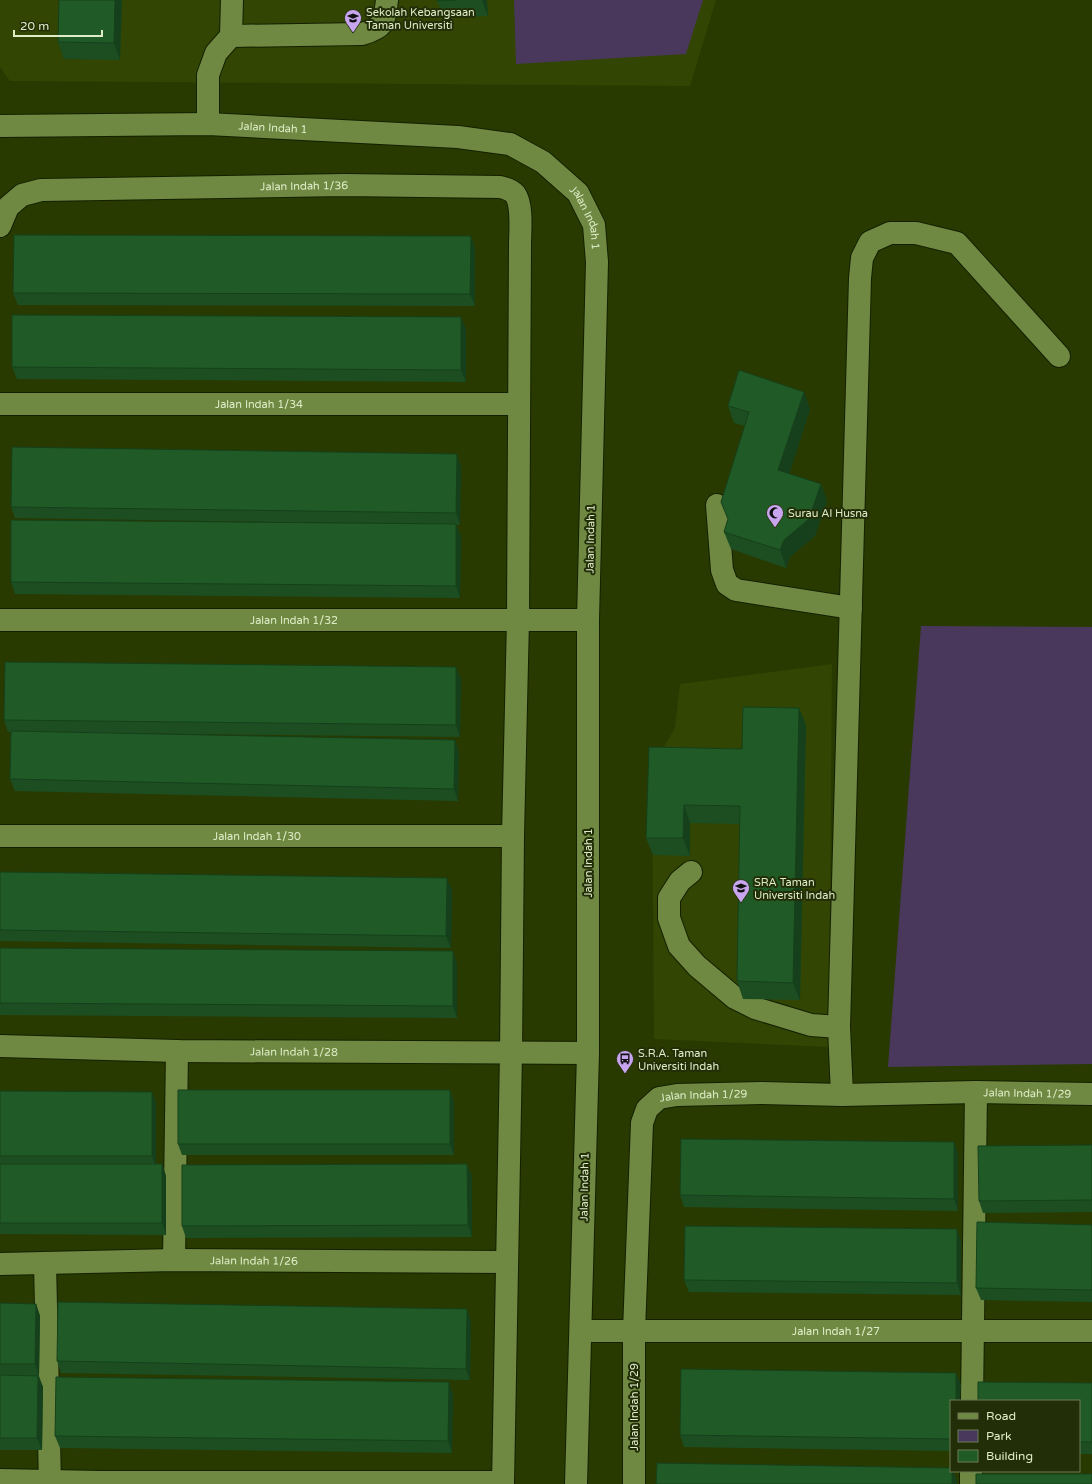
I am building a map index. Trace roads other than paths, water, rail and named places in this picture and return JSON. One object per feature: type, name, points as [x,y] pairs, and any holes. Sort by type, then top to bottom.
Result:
[{"type":"street","points":[[208,124],[208,75],[216,53],[231,36],[232,0]]},
{"type":"street","points":[[231,36],[362,34],[376,30],[385,20],[387,0]]},
{"type":"street","name":"Jalan Indah 1","points":[[0,126],[208,124],[458,137],[510,144],[543,162],[578,193],[594,225],[597,262],[588,620],[588,1053],[576,1484]]},
{"type":"street","name":"Jalan Indah 1/36","points":[[0,226],[8,207],[22,195],[41,190],[344,185],[500,187],[508,189],[515,194],[519,204],[520,245],[518,619],[513,836],[511,1053],[503,1483]]},
{"type":"street","points":[[842,1095],[839,1027],[860,278],[862,258],[870,242],[890,233],[916,233],[957,243],[1059,356]]},
{"type":"street","name":"Jalan Indah 1/34","points":[[0,404],[518,404]]},
{"type":"street","points":[[717,505],[722,570],[727,584],[736,590],[851,608]]},
{"type":"street","name":"Jalan Indah 1/32","points":[[0,620],[588,620]]},
{"type":"street","name":"Jalan Indah 1/30","points":[[0,836],[513,836]]},
{"type":"street","points":[[691,872],[680,881],[669,898],[669,918],[679,946],[698,966],[735,998],[755,1008],[811,1024],[839,1027]]},
{"type":"street","name":"Jalan Indah 1/28","points":[[0,1046],[177,1051],[588,1053]]},
{"type":"street","points":[[174,1260],[177,1051]]},
{"type":"street","points":[[972,1400],[976,1092]]},
{"type":"street","name":"Jalan Indah 1/29","points":[[634,1484],[634,1332],[640,1140],[642,1123],[647,1109],[659,1098],[677,1095],[761,1093],[842,1095],[976,1092],[1092,1094]]},
{"type":"street","name":"Jalan Indah 1/26","points":[[0,1264],[174,1260],[507,1262]]},
{"type":"street","points":[[45,1263],[50,1482]]},
{"type":"street","name":"Jalan Indah 1/27","points":[[581,1331],[1092,1332]]},
{"type":"street","points":[[971,1472],[971,1484]]},
{"type":"street","points":[[0,1480],[50,1482],[503,1483]]},
{"type":"place","name":"Sekolah Kebangsaan Taman Universiti","points":[[353,33]]},
{"type":"place","name":"Surau Al Husna","points":[[775,528]]},
{"type":"place","name":"SRA Taman Universiti Indah","points":[[741,903]]},
{"type":"place","name":"S.R.A. Taman Universiti Indah","points":[[625,1074]]}]
